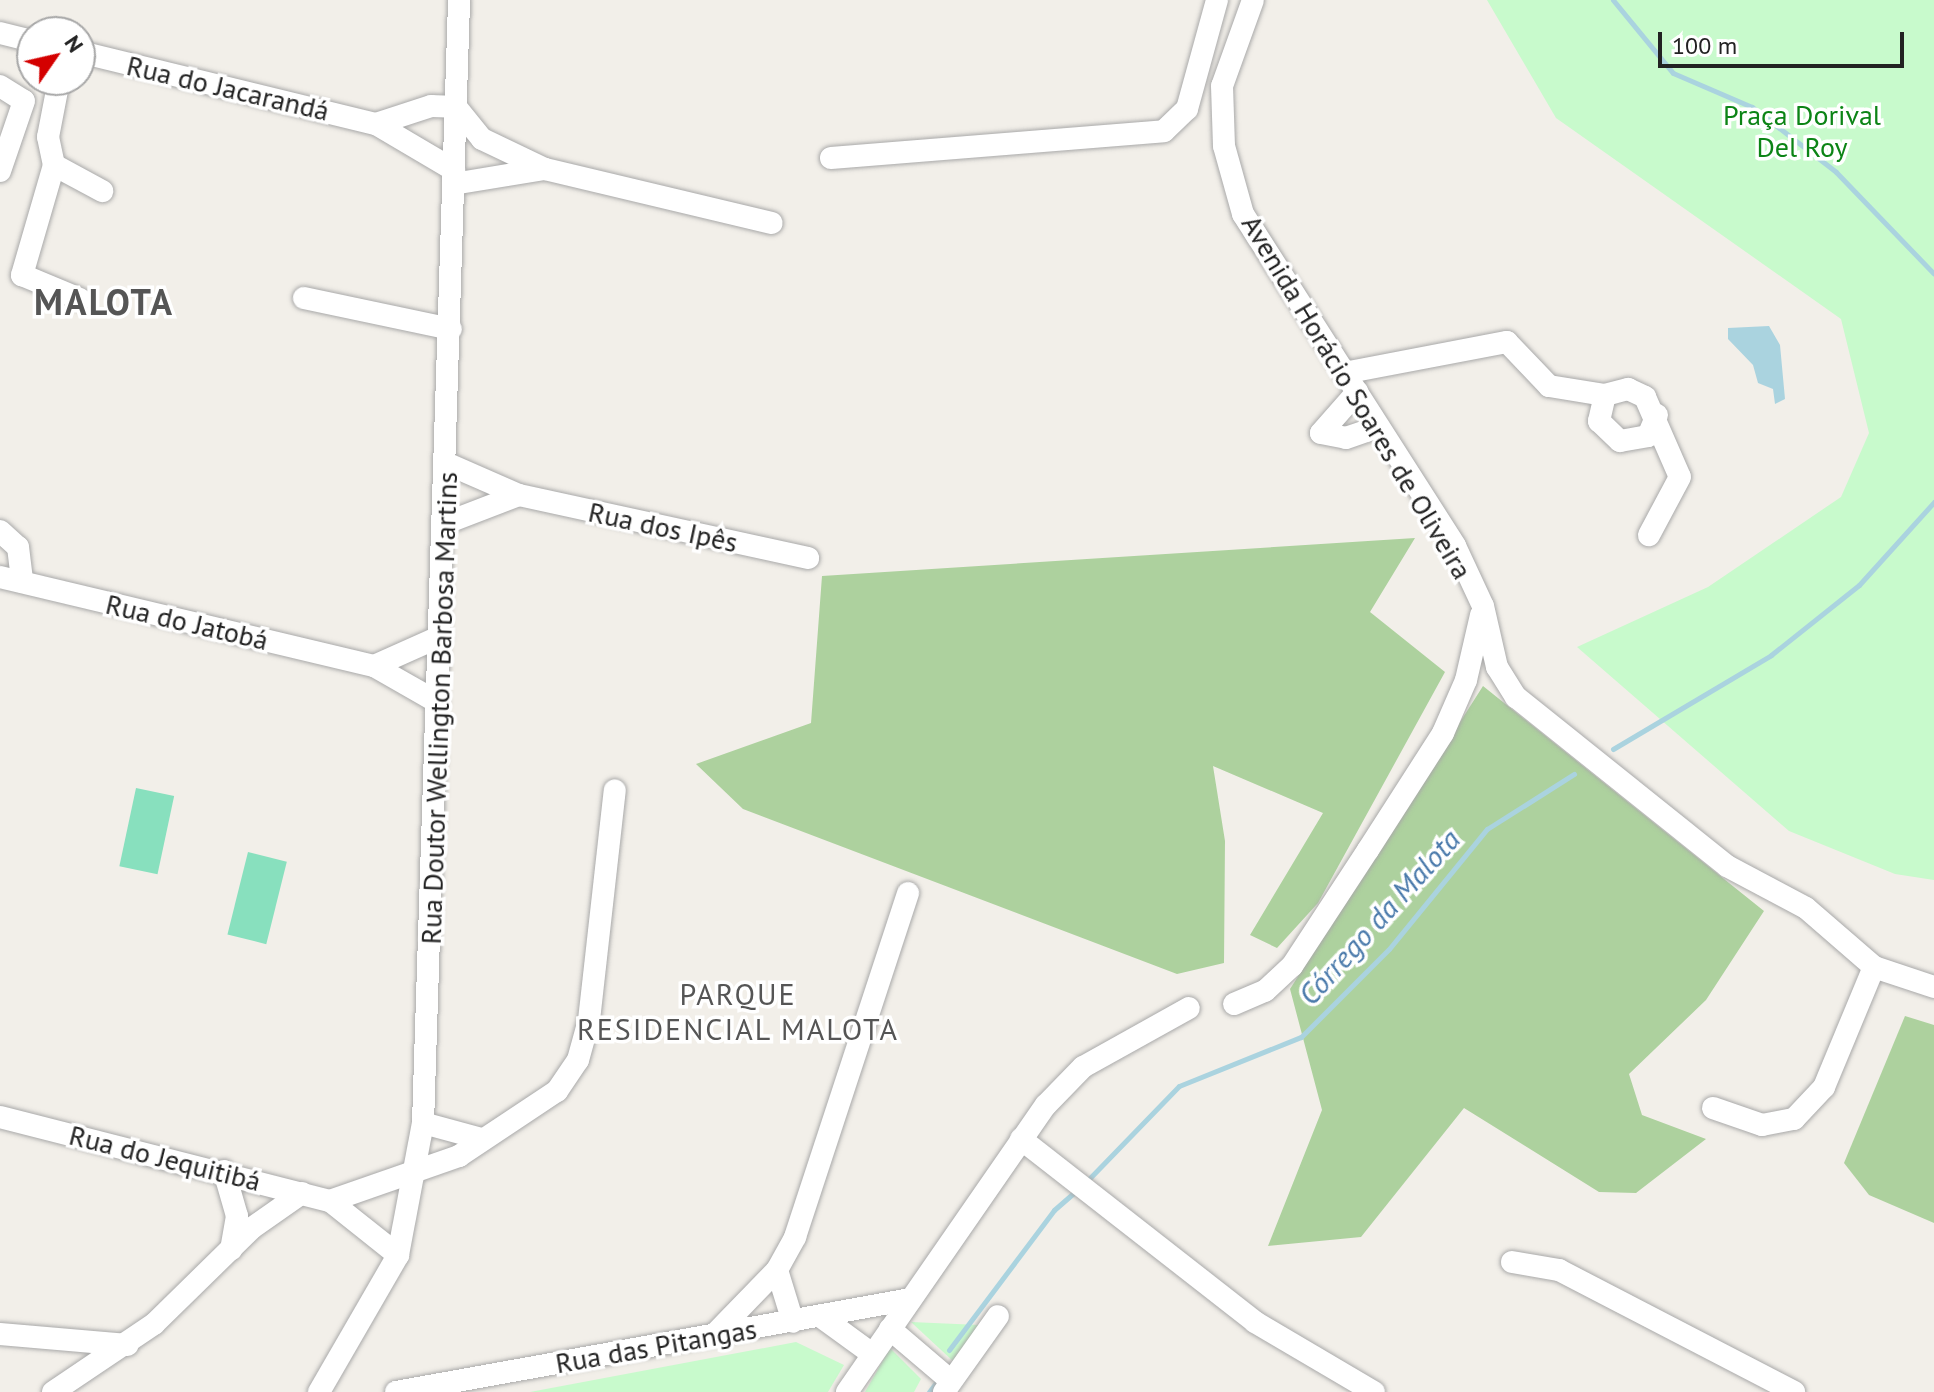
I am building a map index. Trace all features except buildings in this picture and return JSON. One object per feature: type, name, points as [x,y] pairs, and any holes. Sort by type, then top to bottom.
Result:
[{"type":"street","name":"Rua Doutor Wellington Barbosa Martins","points":[[319,1392],[398,1255],[423,1123],[448,464],[459,0]]},
{"type":"street","points":[[831,158],[1164,131],[1187,109],[1217,0]]},
{"type":"street","name":"Avenida Horácio Soares de Oliveira","points":[[1234,1004],[1265,991],[1292,966],[1443,733],[1466,680],[1483,606],[1455,546],[1357,392],[1262,252],[1230,176],[1222,86],[1253,0]]},
{"type":"street","name":"Rua do Jacarandá","points":[[96,56],[376,124],[454,177]]},
{"type":"street","points":[[0,86],[24,101],[0,171]]},
{"type":"street","points":[[56,96],[48,137],[54,165],[22,275],[80,299]]},
{"type":"street","points":[[376,124],[431,106],[456,107],[482,139],[545,169],[772,223]]},
{"type":"street","points":[[54,165],[102,191]]},
{"type":"street","points":[[454,177],[545,169]]},
{"type":"street","points":[[304,298],[451,329]]},
{"type":"street","points":[[1344,373],[1507,342],[1549,386],[1605,395],[1628,389],[1657,415],[1680,477],[1649,535]]},
{"type":"street","points":[[1357,392],[1321,433],[1375,422]]},
{"type":"street","points":[[1605,395],[1599,421],[1620,441],[1648,436],[1657,415]]},
{"type":"street","name":"Rua dos Ipês","points":[[448,464],[519,495],[808,558]]},
{"type":"street","points":[[446,523],[519,495]]},
{"type":"street","points":[[0,531],[18,547],[11,580]]},
{"type":"street","name":"Rua do Jatobá","points":[[11,580],[374,666],[437,702]]},
{"type":"street","points":[[1483,606],[1497,667],[1516,697],[1727,866],[1806,908],[1874,967],[1934,987]]},
{"type":"street","points":[[374,666],[441,636]]},
{"type":"street","points":[[330,1201],[414,1174],[482,1139],[557,1091],[578,1060],[596,975],[615,790]]},
{"type":"street","points":[[714,1335],[777,1270],[795,1237],[908,893]]},
{"type":"street","points":[[1713,1108],[1762,1125],[1794,1119],[1824,1087],[1874,967]]},
{"type":"street","points":[[847,1392],[1021,1139],[1083,1067],[1189,1008]]},
{"type":"street","name":"Rua do Jequitibá","points":[[0,1117],[224,1171],[330,1201],[398,1255]]},
{"type":"street","points":[[423,1123],[482,1139]]},
{"type":"street","points":[[1021,1139],[1255,1322],[1374,1392]]},
{"type":"street","points":[[224,1171],[237,1216],[231,1249]]},
{"type":"street","points":[[53,1392],[128,1345],[231,1249],[302,1193]]},
{"type":"street","points":[[1512,1262],[1559,1270],[1794,1392]]},
{"type":"street","points":[[777,1270],[793,1322]]},
{"type":"street","name":"Rua das Pitangas","points":[[396,1392],[911,1299]]},
{"type":"street","points":[[820,1316],[871,1353]]},
{"type":"street","points":[[890,1329],[948,1386],[998,1316]]},
{"type":"street","points":[[0,1334],[128,1345]]},
{"type":"green space","name":"Praça Dorival Del Roy","points":[[1487,0],[1934,0],[1934,880],[1895,874],[1789,831],[1577,647],[1708,587],[1841,497],[1869,433],[1841,319],[1556,118]]},
{"type":"green space","points":[[1415,538],[1370,612],[1445,672],[1318,903],[1277,948],[1250,935],[1323,813],[1213,766],[1225,841],[1224,963],[1177,974],[743,809],[696,764],[811,723],[822,576]]},
{"type":"green space","points":[[1483,686],[1764,911],[1706,1000],[1629,1074],[1642,1115],[1706,1139],[1636,1193],[1599,1192],[1464,1108],[1361,1237],[1268,1246],[1322,1110],[1290,989]]},
{"type":"green space","points":[[136,788],[174,796],[158,874],[119,866]]},
{"type":"green space","points":[[248,852],[287,862],[266,944],[227,934]]},
{"type":"green space","points":[[1905,1016],[1934,1025],[1934,1223],[1869,1195],[1844,1163]]},
{"type":"green space","points":[[911,1322],[979,1325],[955,1363]]},
{"type":"green space","points":[[796,1342],[844,1365],[828,1392],[530,1392]]},
{"type":"green space","points":[[890,1348],[921,1379],[914,1392],[865,1392]]},
{"type":"water","points":[[1769,326],[1780,345],[1785,399],[1775,404],[1773,389],[1758,383],[1753,365],[1728,339],[1728,328]]},
{"type":"waterway","name":"Córrego da Malota","points":[[1613,0],[1673,73],[1752,107],[1836,172],[1934,274]]},
{"type":"waterway","name":"Córrego da Malota","points":[[1613,749],[1771,655],[1859,585],[1934,502]]},
{"type":"waterway","name":"Córrego da Malota","points":[[1085,1183],[1179,1086],[1301,1037],[1389,949],[1487,829],[1574,774]]},
{"type":"waterway","name":"Córrego da Malota","points":[[949,1350],[1054,1210],[1078,1189]]},
{"type":"waterway","name":"Córrego da Malota","points":[[929,1392],[938,1380]]},
{"type":"district","name":"MALOTA","points":[[104,302]]},
{"type":"district","name":"PARQUE RESIDENCIAL MALOTA","points":[[738,1011]]}]
